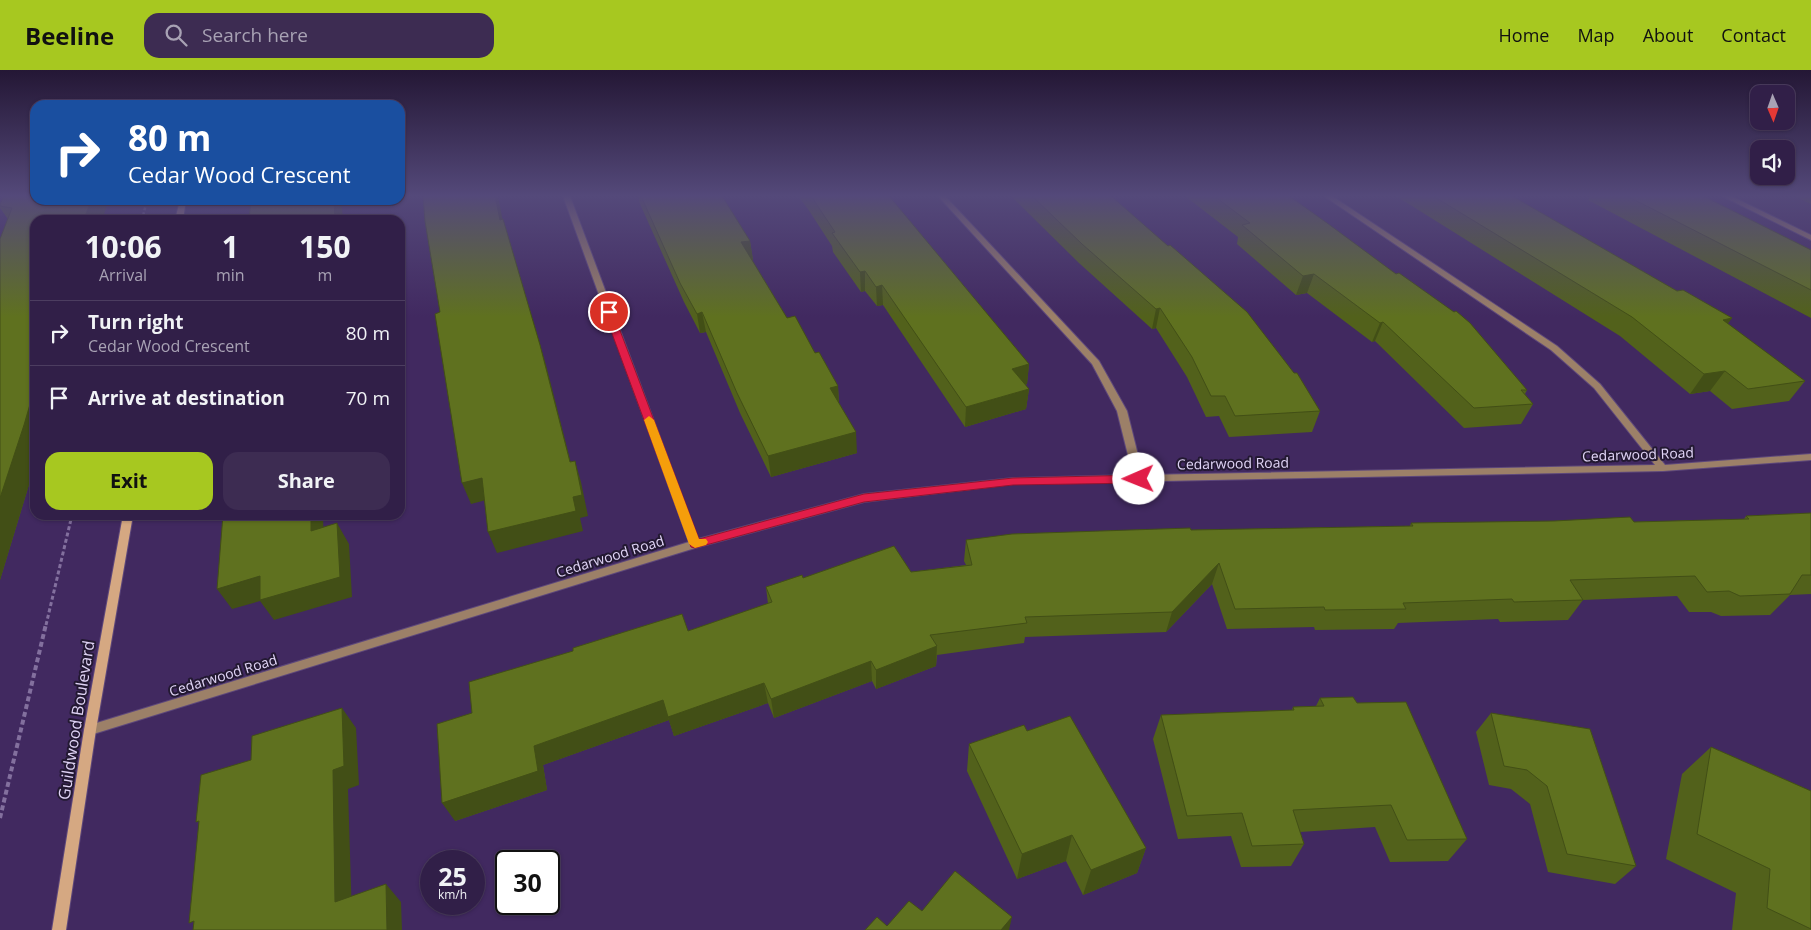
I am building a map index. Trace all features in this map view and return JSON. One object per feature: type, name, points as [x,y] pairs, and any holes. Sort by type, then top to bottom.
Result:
[{"type":"street","points":[[581,236],[695,544]]},
{"type":"street","points":[[978,236],[1096,363],[1122,411],[1139,479]]},
{"type":"street","points":[[1387,236],[1554,348],[1597,386],[1663,468]]},
{"type":"street","name":"Cedarwood Road","points":[[90,730],[695,544],[864,498],[1013,481],[1663,468],[1811,457]]},
{"type":"street","name":"Guildwood Boulevard","points":[[59,930],[90,730],[127,520]]},
{"type":"path","points":[[0,818],[71,520]]},
{"type":"building","points":[[1,236],[30,236],[30,404],[0,498]]},
{"type":"building","points":[[427,236],[508,236],[540,345],[570,462],[575,461],[582,495],[573,497],[576,511],[488,532],[482,478],[462,483],[435,314],[440,312]]},
{"type":"building","points":[[659,236],[747,236],[750,241],[741,242],[787,318],[795,316],[815,353],[819,352],[838,386],[830,388],[856,432],[768,456],[737,393],[702,312],[697,314],[680,283]]},
{"type":"building","points":[[834,236],[922,236],[1029,364],[1012,369],[1029,389],[966,407],[882,285],[876,287],[865,271],[860,272]]},
{"type":"building","points":[[1074,236],[1157,236],[1168,246],[1170,245],[1247,312],[1294,373],[1297,373],[1320,411],[1235,416],[1225,396],[1211,396],[1192,357],[1160,308],[1156,309]]},
{"type":"building","points":[[1255,236],[1345,236],[1396,274],[1399,273],[1454,312],[1456,311],[1470,323],[1527,390],[1521,390],[1533,404],[1474,408],[1383,322],[1380,323],[1314,274],[1303,276]]},
{"type":"building","points":[[1499,236],[1582,236],[1677,291],[1683,290],[1732,318],[1723,320],[1805,381],[1748,389],[1725,371],[1704,374],[1632,317]]},
{"type":"building","points":[[1706,236],[1783,236],[1811,250],[1811,290]]},
{"type":"building","points":[[1811,513],[1811,575],[1802,575],[1790,594],[1740,596],[1729,591],[1707,592],[1695,576],[1570,580],[1583,600],[1514,602],[1512,599],[1403,603],[1406,609],[1325,610],[1324,607],[1235,609],[1219,563],[1172,612],[1025,617],[1027,623],[930,635],[937,646],[876,670],[871,661],[771,699],[764,683],[668,717],[663,700],[534,746],[538,771],[442,803],[437,724],[472,713],[469,682],[573,651],[573,648],[682,614],[688,631],[772,602],[766,587],[802,575],[803,578],[894,546],[911,572],[972,565],[966,540],[1012,534],[1190,528],[1191,530],[1413,526],[1411,523],[1554,521],[1630,517],[1634,522],[1749,519],[1746,516]]},
{"type":"building","points":[[223,520],[311,520],[311,531],[337,523],[340,577],[260,600],[260,576],[217,589]]},
{"type":"building","points":[[1353,697],[1357,703],[1406,702],[1467,839],[1407,840],[1391,805],[1293,810],[1304,844],[1252,846],[1242,813],[1187,816],[1161,715],[1294,710],[1293,707],[1324,706],[1320,698]]},
{"type":"building","points":[[342,708],[344,766],[333,770],[335,902],[386,884],[387,930],[193,930],[194,921],[189,923],[199,821],[196,822],[201,775],[251,760],[252,736]]},
{"type":"building","points":[[1491,713],[1590,729],[1636,866],[1567,854],[1547,786],[1527,770],[1504,766]]},
{"type":"building","points":[[1070,716],[1146,848],[1091,870],[1072,835],[1022,854],[969,744],[1024,725],[1027,731]]},
{"type":"building","points":[[1711,747],[1811,791],[1811,929],[1767,908],[1770,869],[1697,834]]},
{"type":"building","points":[[955,871],[1012,917],[1001,930],[865,930],[877,917],[887,926],[909,901],[922,911]]},
{"type":"slow traffic","points":[[649,420],[695,544],[702,542]]},
{"type":"route","points":[[609,312],[695,544],[864,498],[1013,481],[1139,479]]}]
